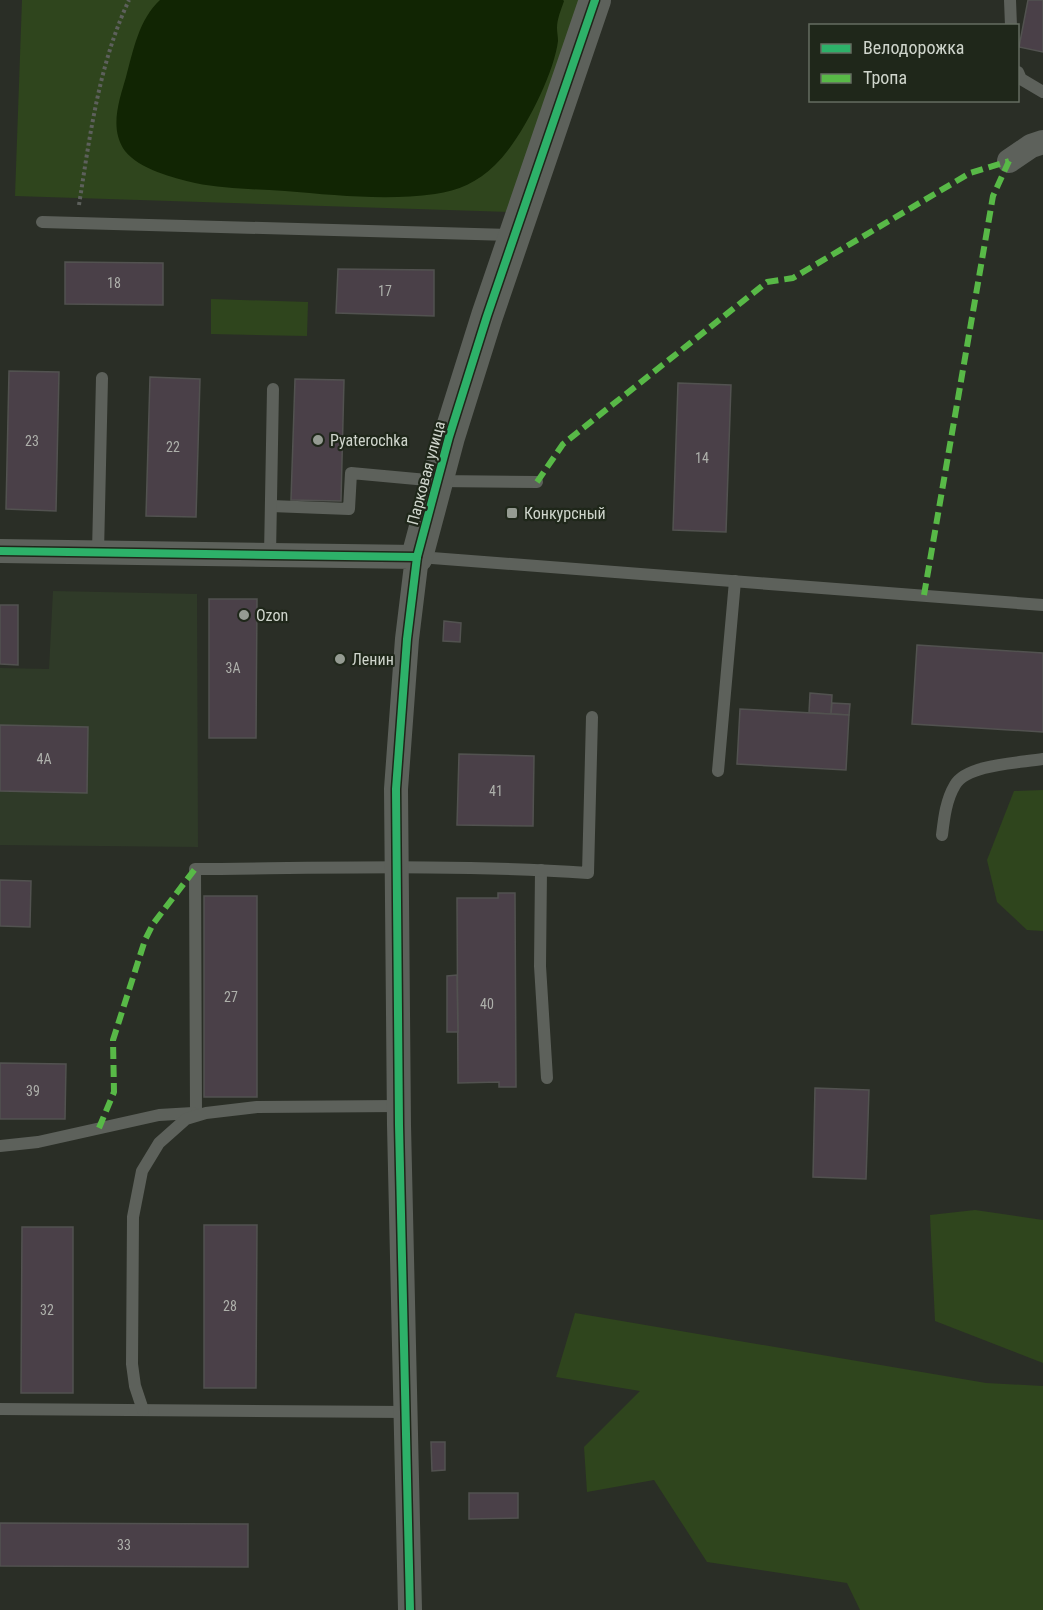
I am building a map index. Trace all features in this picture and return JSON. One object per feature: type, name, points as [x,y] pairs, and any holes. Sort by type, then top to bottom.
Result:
[{"type":"street","name":"Парковая улица","points":[[417,557],[483,327],[595,0]]},
{"type":"street","points":[[1009,161],[1031,146],[1043,142]]},
{"type":"street","points":[[0,551],[417,557],[407,639],[396,789],[399,1106],[410,1610]]},
{"type":"lane","points":[[1010,0],[1011,24]]},
{"type":"lane","points":[[1019,76],[1043,92]]},
{"type":"lane","points":[[42,222],[514,235]]},
{"type":"lane","points":[[99,552],[102,378]]},
{"type":"lane","points":[[270,555],[273,389]]},
{"type":"lane","points":[[271,506],[349,509],[351,473],[438,481],[537,482]]},
{"type":"lane","points":[[417,557],[1043,604]]},
{"type":"lane","points":[[718,771],[735,581]]},
{"type":"lane","points":[[201,1113],[195,869],[396,868],[588,873],[592,717]]},
{"type":"lane","points":[[942,835],[945,811],[956,783],[971,771],[1043,759]]},
{"type":"lane","points":[[541,870],[540,966],[547,1078]]},
{"type":"lane","points":[[0,1146],[38,1142],[159,1114],[201,1113],[257,1107],[399,1106]]},
{"type":"lane","points":[[143,1410],[135,1386],[132,1364],[133,1217],[142,1171],[159,1143],[186,1119],[201,1113]]},
{"type":"lane","points":[[0,1409],[406,1412]]},
{"type":"path","points":[[76,223],[94,110],[113,40],[129,0]]},
{"type":"shaded area","points":[[22,0],[579,0],[512,212],[15,196]]},
{"type":"shaded area","points":[[160,0],[564,1],[558,21],[555,55],[543,89],[515,141],[495,165],[475,181],[452,191],[416,196],[378,197],[206,185],[157,172],[131,157],[125,151],[117,134],[118,105],[142,26]]},
{"type":"shaded area","points":[[211,299],[308,302],[307,336],[211,334]]},
{"type":"shaded area","points":[[53,591],[197,594],[198,847],[0,845],[0,668],[49,669]]},
{"type":"shaded area","points":[[1043,790],[1043,931],[1027,930],[997,902],[987,860],[1014,791]]},
{"type":"shaded area","points":[[975,1210],[1043,1220],[1043,1363],[935,1321],[930,1215]]},
{"type":"shaded area","points":[[575,1313],[986,1383],[1043,1386],[1043,1610],[860,1610],[847,1583],[707,1562],[654,1480],[587,1492],[584,1447],[640,1391],[556,1377]]},
{"type":"building","points":[[1028,0],[1043,0],[1043,52],[1019,47]]},
{"type":"building","points":[[65,262],[163,263],[163,305],[65,304]]},
{"type":"building","points":[[338,269],[434,270],[434,316],[336,313]]},
{"type":"building","points":[[9,371],[59,372],[56,511],[6,509]]},
{"type":"building","points":[[150,377],[200,379],[196,517],[146,516]]},
{"type":"building","name":"Pyaterochka","points":[[295,379],[344,380],[341,501],[291,500]]},
{"type":"building","points":[[678,383],[731,385],[726,532],[673,530]]},
{"type":"building","points":[[209,599],[257,599],[256,738],[209,738]]},
{"type":"building","points":[[0,605],[18,605],[18,665],[0,664]]},
{"type":"building","points":[[444,621],[461,623],[460,642],[443,641]]},
{"type":"building","points":[[917,645],[1043,653],[1043,732],[912,724]]},
{"type":"building","points":[[810,693],[832,695],[831,714],[809,713]]},
{"type":"building","points":[[832,703],[850,704],[849,715],[831,714]]},
{"type":"building","points":[[740,709],[849,715],[846,770],[737,764]]},
{"type":"building","points":[[0,725],[88,727],[87,793],[0,791]]},
{"type":"building","points":[[459,754],[534,756],[533,826],[457,825]]},
{"type":"building","points":[[0,880],[31,881],[30,927],[0,926]]},
{"type":"building","points":[[498,893],[515,893],[516,1087],[499,1087],[499,1082],[458,1083],[457,898],[498,898]]},
{"type":"building","points":[[204,896],[257,896],[257,1097],[204,1097]]},
{"type":"building","points":[[457,975],[458,1032],[447,1032],[447,976]]},
{"type":"building","points":[[0,1063],[66,1064],[65,1119],[0,1119]]},
{"type":"building","points":[[815,1088],[869,1090],[866,1179],[813,1177]]},
{"type":"building","points":[[204,1225],[257,1225],[256,1388],[204,1388]]},
{"type":"building","points":[[22,1227],[73,1227],[73,1393],[21,1393]]},
{"type":"building","points":[[431,1442],[445,1442],[445,1470],[432,1471]]},
{"type":"building","points":[[469,1493],[518,1493],[518,1518],[469,1519]]},
{"type":"building","points":[[0,1523],[248,1524],[248,1567],[0,1566]]},
{"type":"marked path","points":[[537,482],[563,444],[767,282],[793,278],[970,173],[1009,161]]},
{"type":"marked path","points":[[924,595],[993,196],[1009,161]]},
{"type":"marked path","points":[[99,1128],[114,1092],[113,1040],[145,940],[153,924],[195,869]]},
{"type":"cycle path","points":[[410,1610],[399,1125],[396,789],[407,639],[417,557],[449,437],[487,316],[595,0]]},
{"type":"cycle path","points":[[0,551],[417,557]]},
{"type":"place","name":"Pyaterochka","points":[[318,440]]},
{"type":"place","name":"Конкурсный","points":[[512,513]]},
{"type":"place","name":"Ozon","points":[[244,615]]},
{"type":"place","name":"Ленин","points":[[340,659]]}]
